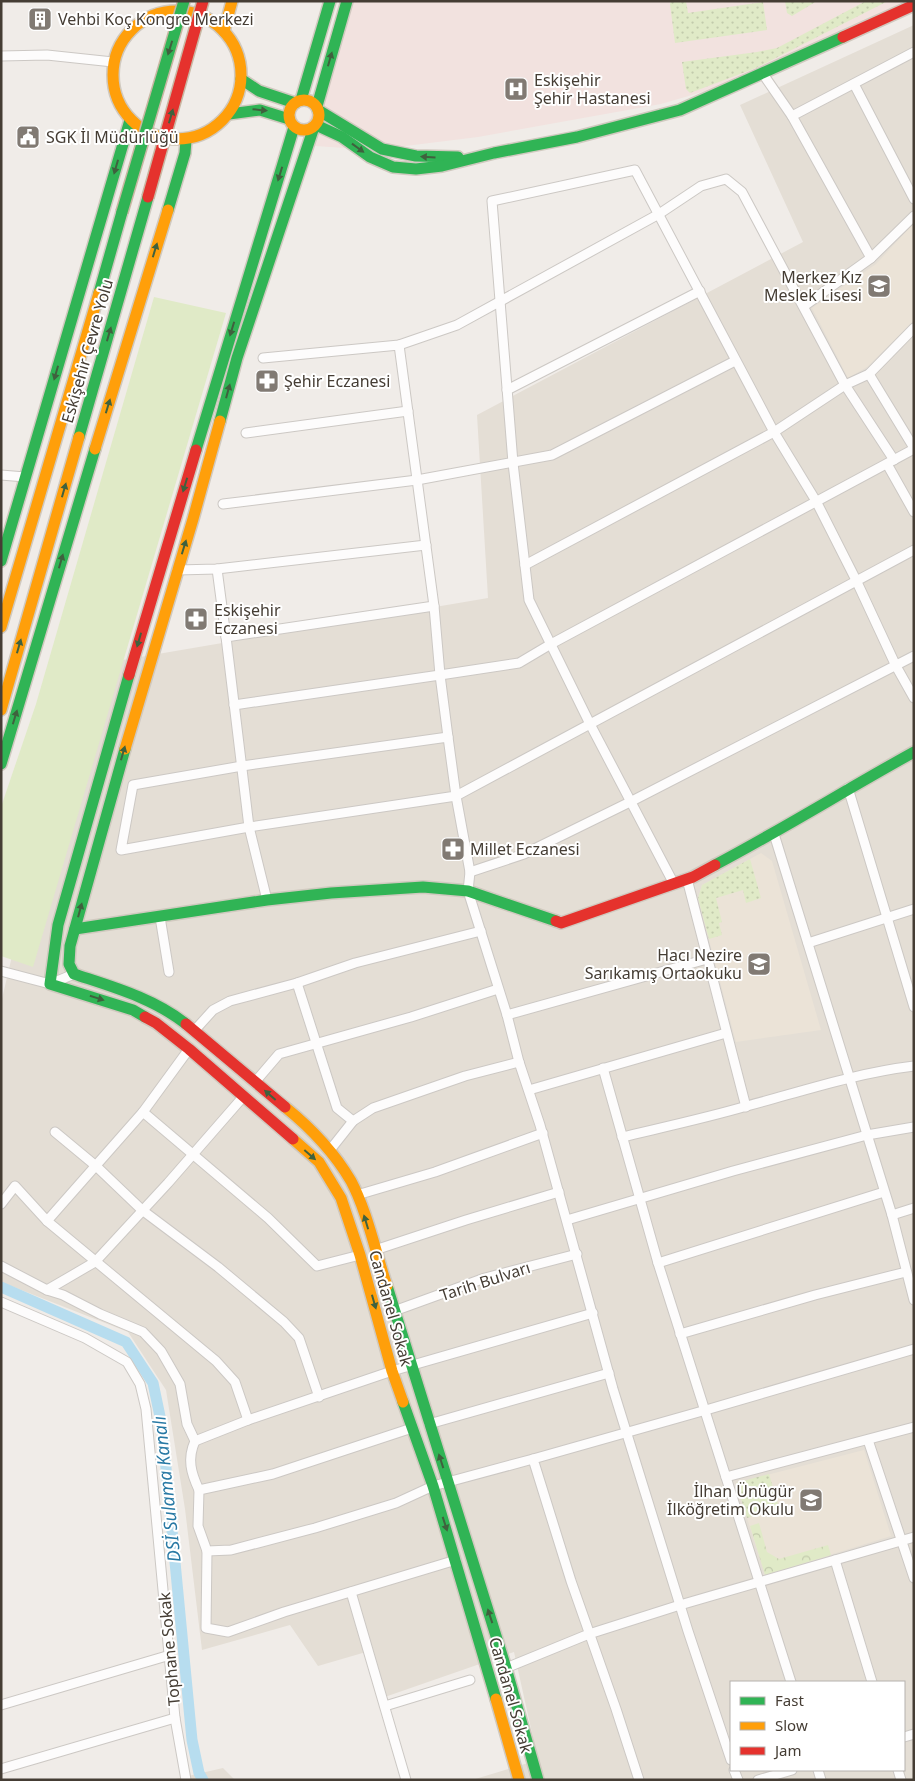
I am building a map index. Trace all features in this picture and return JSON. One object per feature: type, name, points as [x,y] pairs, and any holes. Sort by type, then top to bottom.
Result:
[{"type":"main road","points":[[156,14],[160,1]]},
{"type":"main road","name":"Eskişehir Çevre Yolu","points":[[1,627],[184,1]]},
{"type":"main road","name":"Eskişehir Çevre Yolu","points":[[1,710],[203,1]]},
{"type":"main road","points":[[224,32],[232,1]]},
{"type":"main road","points":[[50,984],[58,925],[91,806],[292,123],[290,110],[298,102],[330,1]]},
{"type":"main road","points":[[347,1],[318,108],[319,118],[237,358],[106,812],[70,946],[69,964],[74,974],[144,999],[165,1009],[194,1031],[306,1126],[330,1150],[344,1168],[357,1195],[375,1250],[506,1668],[538,1780]]},
{"type":"main road","points":[[315,126],[342,137],[370,157],[393,168],[416,169],[442,166],[577,136],[680,110],[914,5]]},
{"type":"main road","points":[[174,11],[192,13],[210,20],[224,32],[234,46],[240,62],[241,79],[238,97],[229,114],[217,126],[203,135],[186,140],[166,139],[146,132],[130,120],[118,103],[112,83],[113,62],[122,41],[136,25],[156,14],[174,11]]},
{"type":"main road","points":[[241,79],[259,91],[298,102],[310,101],[382,149],[416,156],[454,158],[494,153]]},
{"type":"main road","points":[[229,114],[250,109],[266,109],[292,123],[298,129],[306,131],[315,126]]},
{"type":"main road","points":[[1,561],[130,120]]},
{"type":"main road","points":[[1,764],[185,153],[186,140]]},
{"type":"main road","points":[[75,929],[267,900],[331,893],[423,887],[468,891],[561,923],[687,879],[774,834],[848,788],[914,752]]},
{"type":"main road","name":"Candanel Sokak","points":[[50,984],[133,1010],[156,1023],[189,1049],[319,1162],[341,1198],[360,1256],[392,1371],[433,1486],[456,1560],[519,1780]]},
{"type":"street","points":[[1,56],[47,55],[113,62]]},
{"type":"street","points":[[792,116],[913,55]]},
{"type":"street","points":[[763,74],[792,116],[871,258]]},
{"type":"street","points":[[854,84],[914,199]]},
{"type":"street","points":[[674,884],[590,724],[529,600],[513,463],[492,201],[635,170],[774,432],[816,501],[856,580],[896,666],[914,698]]},
{"type":"street","points":[[263,358],[399,345],[457,325],[659,214],[700,186],[726,179],[742,192],[845,385],[890,462],[914,512]]},
{"type":"street","points":[[804,306],[871,258],[914,216]]},
{"type":"street","points":[[507,390],[700,291]]},
{"type":"street","points":[[525,565],[774,432],[845,385],[869,374],[914,328]]},
{"type":"street","points":[[399,345],[434,606],[448,737],[456,796],[470,872],[468,891],[542,1133],[609,1373],[680,1605],[730,1757]]},
{"type":"street","points":[[223,504],[417,480],[552,455],[736,361]]},
{"type":"street","points":[[234,705],[519,663],[914,448],[869,374]]},
{"type":"street","points":[[246,433],[408,411]]},
{"type":"street","points":[[1,475],[25,477]]},
{"type":"street","points":[[177,570],[217,568],[426,545]]},
{"type":"street","points":[[448,737],[242,766],[134,785],[121,850],[250,827],[456,796],[914,550]]},
{"type":"street","points":[[217,568],[250,827],[267,900]]},
{"type":"street","points":[[226,637],[434,606]]},
{"type":"street","points":[[470,872],[524,854],[630,802],[914,656]]},
{"type":"street","points":[[848,788],[910,981],[914,1007]]},
{"type":"street","points":[[774,834],[892,1215],[906,1272],[911,1281],[914,1300]]},
{"type":"street","points":[[687,879],[746,1107]]},
{"type":"street","points":[[808,943],[914,909]]},
{"type":"street","points":[[160,917],[169,972]]},
{"type":"street","points":[[194,1031],[213,1010],[230,1001],[297,983],[355,963],[481,931]]},
{"type":"street","points":[[507,1015],[708,959]]},
{"type":"street","name":"Candanel Sokak","points":[[1,971],[50,984]]},
{"type":"street","points":[[50,984],[74,974]]},
{"type":"street","points":[[297,983],[337,1108],[353,1121]]},
{"type":"street","points":[[255,1082],[279,1054],[498,989]]},
{"type":"street","points":[[529,1090],[726,1033]]},
{"type":"street","points":[[47,1221],[143,1112],[189,1049]]},
{"type":"street","points":[[330,1150],[353,1121],[373,1108],[465,1076],[519,1062]]},
{"type":"street","points":[[622,1137],[746,1107],[848,1077],[914,1066]]},
{"type":"street","points":[[603,1068],[658,1263],[791,1681]]},
{"type":"street","points":[[47,1290],[96,1262],[243,1097]]},
{"type":"street","points":[[143,1112],[268,1218],[317,1266],[360,1256]]},
{"type":"street","points":[[567,1220],[733,1171],[867,1135],[914,1127]]},
{"type":"street","points":[[55,1132],[96,1166],[142,1210],[218,1268],[284,1322],[299,1338],[319,1397]]},
{"type":"street","points":[[357,1195],[434,1172],[542,1133]]},
{"type":"street","points":[[1,1204],[15,1186],[47,1221],[216,1361],[235,1382],[248,1420]]},
{"type":"street","points":[[375,1250],[559,1192]]},
{"type":"street","points":[[658,1263],[884,1192]]},
{"type":"street","points":[[892,1215],[914,1208]]},
{"type":"street","name":"Tarih Bulvarı","points":[[394,1312],[485,1278],[577,1254]]},
{"type":"street","points":[[1,1266],[47,1290],[63,1295],[100,1314],[143,1332],[161,1351],[180,1384],[187,1424],[195,1441],[192,1449],[190,1472],[198,1490],[198,1526],[207,1551],[206,1628],[228,1632],[284,1612],[456,1560]]},
{"type":"street","points":[[680,1334],[815,1295],[906,1272]]},
{"type":"street","name":"Tophane Sokak","points":[[1,1302],[84,1338],[127,1362],[140,1384],[146,1409],[175,1718],[186,1780]]},
{"type":"street","points":[[195,1441],[248,1420],[392,1371],[593,1313]]},
{"type":"street","points":[[207,1551],[231,1550],[315,1528],[396,1503],[433,1486],[706,1410],[914,1349]]},
{"type":"street","points":[[429,1424],[609,1373]]},
{"type":"street","points":[[726,1478],[914,1426]]},
{"type":"street","points":[[198,1490],[273,1474],[412,1428]]},
{"type":"street","points":[[868,1440],[914,1578]]},
{"type":"street","points":[[533,1459],[589,1634],[639,1780]]},
{"type":"street","points":[[506,1668],[589,1634],[758,1581],[914,1537]]},
{"type":"street","points":[[835,1560],[872,1681]]},
{"type":"street","points":[[352,1592],[406,1780]]},
{"type":"street","points":[[1,1705],[170,1655]]},
{"type":"street","points":[[384,1706],[470,1680]]},
{"type":"street","points":[[1,1769],[175,1718]]},
{"type":"street","points":[[758,1780],[789,1771]]},
{"type":"shaded area","name":"Eskişehir Şehir Hastanesi","points":[[346,1],[905,1],[764,74],[661,104],[478,137],[373,150],[301,145]]},
{"type":"shaded area","points":[[914,25],[914,1780],[472,1780],[538,1760],[514,1652],[379,1699],[366,1652],[318,1666],[290,1625],[202,1650],[185,1509],[166,1390],[128,1332],[1,1282],[1,1003],[62,743],[105,663],[488,598],[477,415],[803,242],[740,105]]},
{"type":"shaded area","name":"Merkez Kız Meslek Lisesi","points":[[914,223],[914,320],[867,367],[848,378],[812,308],[876,264]]},
{"type":"shaded area","name":"Hacı Nezire Sarıkamış Ortaokuku","points":[[761,853],[772,861],[821,1030],[736,1042],[698,898],[702,885]]},
{"type":"shaded area","name":"İlhan Ünügür İlköğretim Okulu","points":[[864,1450],[891,1536],[765,1575],[736,1483]]},
{"type":"shaded area","points":[[223,1768],[235,1780],[171,1780]]},
{"type":"green space","points":[[671,1],[686,1],[688,13],[763,2],[767,30],[675,43]]},
{"type":"green space","points":[[785,1],[817,1],[792,16],[787,13]]},
{"type":"green space","points":[[866,1],[888,1],[756,68],[690,93],[686,89],[682,62],[777,48]]},
{"type":"green space","points":[[154,297],[226,313],[33,967],[1,956],[1,807],[36,704]]},
{"type":"green space","points":[[750,859],[761,898],[746,903],[743,890],[716,898],[722,922],[719,923],[722,935],[709,939],[698,898],[702,885]]},
{"type":"green space","points":[[769,1474],[779,1508],[747,1518],[736,1483]]},
{"type":"green space","points":[[759,1523],[767,1552],[779,1559],[828,1545],[831,1555],[765,1575],[750,1526]]},
{"type":"waterway","name":"DSİ Sulama Kanalı","points":[[1,1287],[126,1342],[153,1383],[162,1426],[192,1740],[199,1773],[203,1780]]},
{"type":"traffic: fast","points":[[122,212],[184,1]]},
{"type":"traffic: fast","points":[[301,100],[330,1]]},
{"type":"traffic: fast","points":[[317,106],[347,1]]},
{"type":"traffic: fast","points":[[316,125],[342,137],[370,157],[393,167],[416,169],[442,166],[494,153],[577,137],[680,110],[843,37]]},
{"type":"traffic: fast","points":[[241,79],[259,91],[295,103]]},
{"type":"traffic: fast","points":[[229,114],[260,110],[289,119]]},
{"type":"traffic: fast","points":[[318,110],[382,149],[416,156],[458,157]]},
{"type":"traffic: fast","points":[[1,561],[130,120]]},
{"type":"traffic: fast","points":[[196,450],[294,127]]},
{"type":"traffic: fast","points":[[220,421],[237,358],[314,127]]},
{"type":"traffic: fast","points":[[168,210],[185,153],[186,140]]},
{"type":"traffic: fast","points":[[79,437],[148,197]]},
{"type":"traffic: fast","points":[[99,293],[122,212]]},
{"type":"traffic: fast","points":[[1,764],[95,449]]},
{"type":"traffic: fast","points":[[129,675],[58,925],[50,984],[133,1010],[145,1017]]},
{"type":"traffic: fast","points":[[125,749],[70,946],[69,964],[74,974],[146,1000],[186,1024]]},
{"type":"traffic: fast","points":[[715,865],[914,752]]},
{"type":"traffic: fast","points":[[75,929],[267,900],[331,893],[423,887],[468,891],[556,921]]},
{"type":"traffic: fast","points":[[387,1286],[506,1668],[538,1780]]},
{"type":"traffic: fast","points":[[403,1402],[433,1486],[496,1699]]},
{"type":"traffic: slow","points":[[224,31],[232,1]]},
{"type":"traffic: slow","points":[[177,11],[190,12],[202,16],[222,30],[236,50],[240,62],[241,75],[240,88],[236,100],[222,120],[202,134],[190,138],[177,139],[164,138],[152,134],[132,120],[118,100],[114,88],[113,75],[114,62],[118,50],[132,30],[152,16],[164,12],[177,11]]},
{"type":"traffic: slow","points":[[304,100],[315,104],[319,115],[315,126],[304,130],[293,126],[289,115],[293,104],[304,100]]},
{"type":"traffic: slow","points":[[95,449],[168,210]]},
{"type":"traffic: slow","points":[[1,627],[99,293]]},
{"type":"traffic: slow","points":[[125,749],[220,421]]},
{"type":"traffic: slow","points":[[1,710],[79,437]]},
{"type":"traffic: slow","points":[[285,1107],[321,1141],[351,1181],[367,1219],[387,1286]]},
{"type":"traffic: slow","points":[[293,1139],[319,1162],[341,1198],[360,1255],[392,1371],[403,1402]]},
{"type":"traffic: slow","points":[[496,1699],[519,1780]]},
{"type":"traffic: jam","points":[[148,197],[203,1]]},
{"type":"traffic: jam","points":[[843,37],[914,5]]},
{"type":"traffic: jam","points":[[129,675],[196,450]]},
{"type":"traffic: jam","points":[[556,921],[561,923],[693,877],[715,865]]},
{"type":"traffic: jam","points":[[145,1017],[156,1023],[189,1049],[293,1139]]},
{"type":"traffic: jam","points":[[186,1024],[285,1107]]},
{"type":"place","name":"Vehbi Koç Kongre Merkezi","points":[[40,19]]},
{"type":"place","name":"Eskişehir Şehir Hastanesi","points":[[516,89]]},
{"type":"place","name":"SGK İl Müdürlüğü","points":[[28,137]]},
{"type":"place","name":"Merkez Kız Meslek Lisesi","points":[[879,286]]},
{"type":"place","name":"Şehir Eczanesi","points":[[267,381]]},
{"type":"place","name":"Eskişehir Eczanesi","points":[[196,619]]},
{"type":"place","name":"Millet Eczanesi","points":[[453,849]]},
{"type":"place","name":"Hacı Nezire Sarıkamış Ortaokuku","points":[[759,964]]},
{"type":"place","name":"İlhan Ünügür İlköğretim Okulu","points":[[811,1500]]}]
